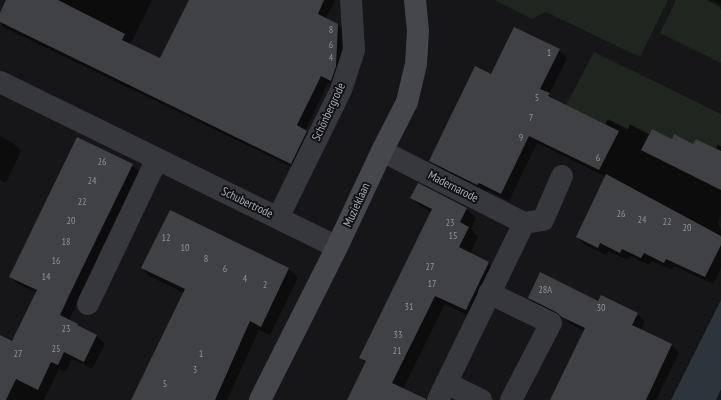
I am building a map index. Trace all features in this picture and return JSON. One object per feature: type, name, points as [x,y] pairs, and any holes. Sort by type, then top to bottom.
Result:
[{"type":"street","name":"Schönbergrode","points":[[278,218],[341,90],[354,50],[351,0]]},
{"type":"street","name":"Muzieklaan","points":[[260,400],[337,247],[406,102],[416,64],[418,31],[414,0]]},
{"type":"street","name":"Schubertrode","points":[[0,82],[337,247]]},
{"type":"street","name":"Madernarode","points":[[382,151],[524,223]]},
{"type":"street","points":[[88,304],[157,159]]},
{"type":"street","points":[[481,400],[442,392],[524,223],[544,220],[562,176]]},
{"type":"street","points":[[489,293],[551,323],[512,400]]},
{"type":"shaded area","points":[[496,0],[668,0],[640,57],[546,12],[532,19]]},
{"type":"shaded area","points":[[676,0],[713,0],[721,4],[721,63],[660,33]]},
{"type":"shaded area","points":[[594,52],[721,114],[721,146],[717,144],[716,148],[696,139],[693,144],[674,134],[672,139],[652,129],[649,134],[630,124],[628,129],[608,119],[605,124],[566,105]]},
{"type":"shaded area","points":[[721,300],[721,389],[716,400],[671,400]]},
{"type":"building","points":[[6,0],[58,0],[125,34],[122,40],[160,58],[189,0],[324,0],[318,14],[338,24],[336,66],[331,81],[321,76],[297,125],[307,131],[291,164],[0,22],[0,13]]},
{"type":"building","points":[[514,27],[560,49],[540,89],[550,93],[548,96],[619,131],[599,170],[529,136],[501,194],[479,183],[477,185],[429,161],[475,66],[491,74]]},
{"type":"building","points":[[652,129],[672,139],[674,134],[693,144],[696,139],[721,151],[721,190],[641,150]]},
{"type":"building","points":[[77,137],[133,164],[60,315],[97,335],[84,362],[64,352],[58,365],[51,362],[38,390],[16,379],[6,400],[0,400],[0,335],[12,341],[37,290],[9,277]]},
{"type":"building","points":[[606,174],[721,236],[721,245],[705,277],[666,259],[664,263],[644,253],[641,258],[622,249],[620,253],[600,243],[598,248],[576,237]]},
{"type":"building","points":[[418,183],[467,208],[460,222],[469,227],[459,247],[489,262],[466,310],[435,296],[392,383],[426,400],[347,400],[366,361],[359,358],[432,209],[410,198]]},
{"type":"building","points":[[170,210],[289,268],[261,327],[250,321],[215,400],[131,400],[185,289],[141,268]]},
{"type":"building","points":[[540,272],[598,301],[601,295],[638,313],[632,325],[672,344],[646,400],[550,400],[585,328],[528,298]]}]
